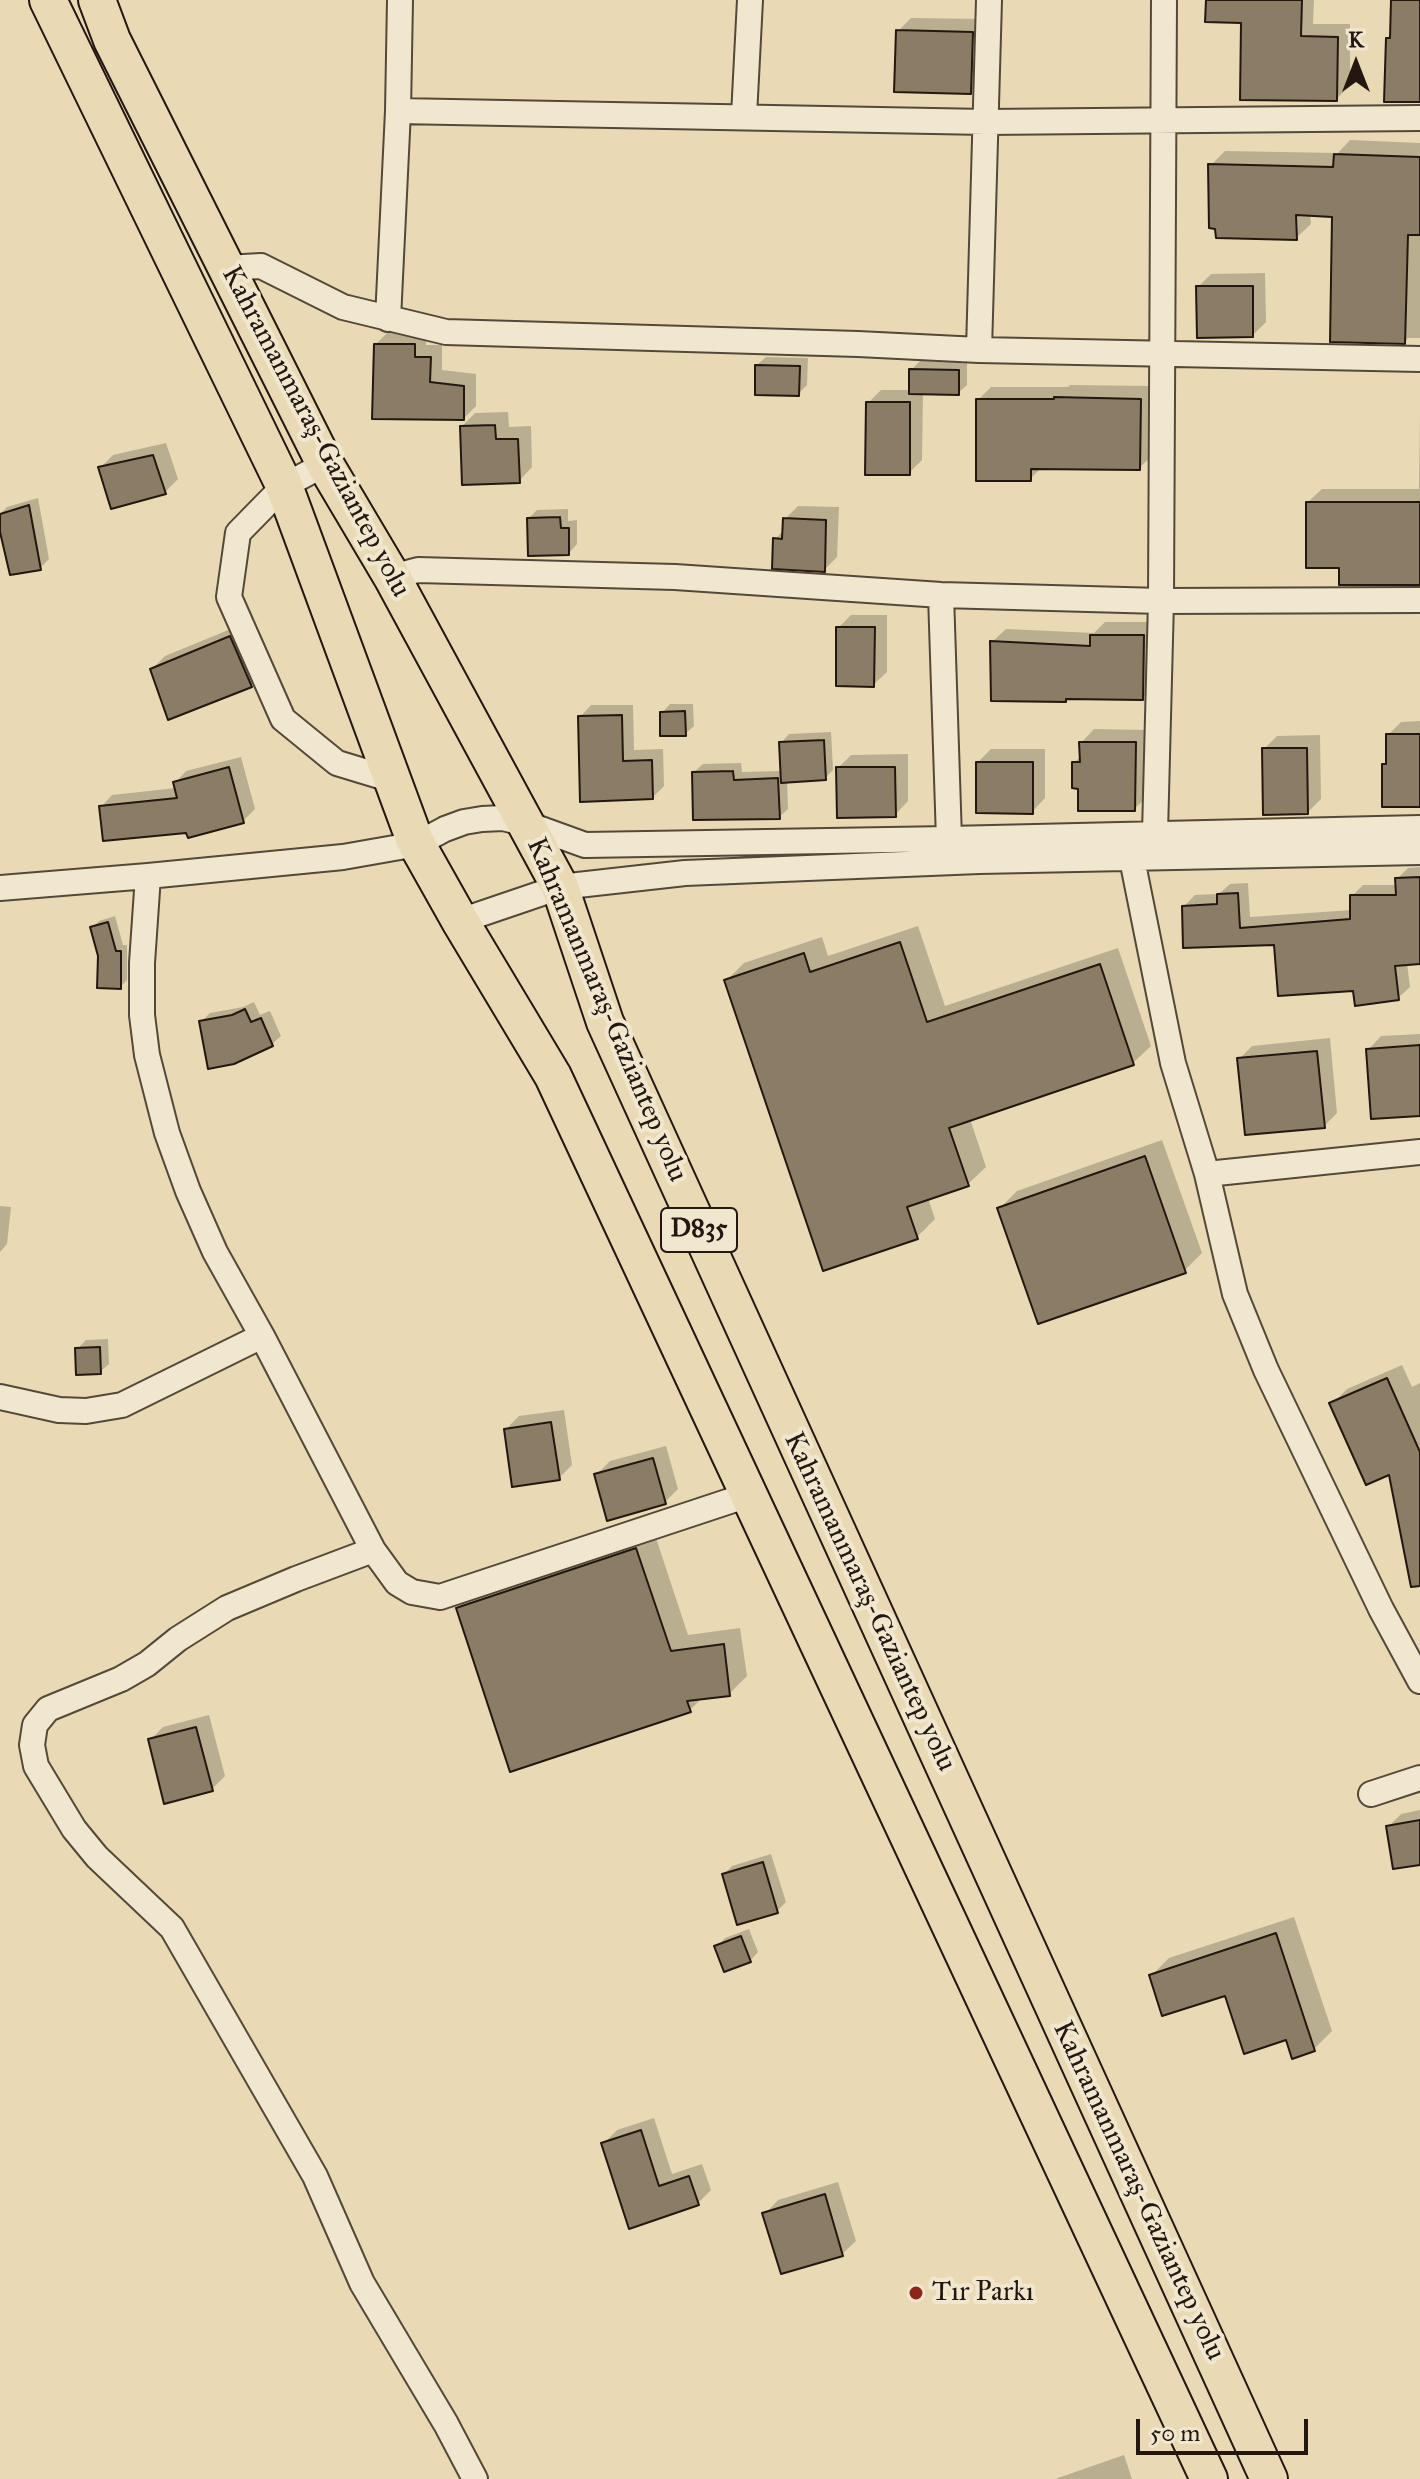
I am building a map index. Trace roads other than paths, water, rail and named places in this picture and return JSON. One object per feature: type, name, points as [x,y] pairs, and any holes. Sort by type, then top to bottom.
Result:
[{"type":"highway","name":"Kahramanmaraş-Gaziantep yolu","points":[[48,0],[284,486],[417,844],[553,1076],[1209,2479]]},
{"type":"highway","name":"Kahramanmaraş-Gaziantep yolu","points":[[97,0],[112,40],[325,464],[392,577],[560,887],[605,1022],[1269,2479]]},
{"type":"street","points":[[388,319],[400,0]]},
{"type":"street","points":[[744,116],[750,0]]},
{"type":"street","points":[[979,350],[989,0]]},
{"type":"street","points":[[1155,833],[1161,601],[1164,0]]},
{"type":"street","points":[[398,111],[986,122],[1420,118]]},
{"type":"street","points":[[226,268],[261,266],[343,307],[446,332],[979,350],[1420,359]]},
{"type":"street","points":[[325,464],[284,486],[238,533],[229,597],[283,719],[337,763],[393,780]]},
{"type":"street","points":[[392,577],[418,570],[675,577],[941,595],[1161,601],[1420,600]]},
{"type":"street","points":[[941,595],[949,839]]},
{"type":"street","points":[[0,888],[343,857],[417,844],[445,829],[473,820],[503,818],[585,845],[1420,828]]},
{"type":"street","points":[[888,865],[889,840]]},
{"type":"street","points":[[460,921],[560,887],[685,873],[979,861],[1420,852]]},
{"type":"street","points":[[1132,859],[1173,1063],[1207,1174],[1235,1294],[1266,1370],[1381,1609],[1420,1681]]},
{"type":"street","points":[[148,876],[142,1015],[147,1055],[167,1133],[215,1252],[373,1550],[397,1583],[412,1592],[440,1597],[748,1495]]},
{"type":"street","points":[[1207,1174],[1420,1152]]},
{"type":"street","points":[[0,1397],[59,1410],[86,1411],[122,1405],[262,1336]]},
{"type":"street","points":[[373,1550],[227,1608],[121,1679],[48,1709],[35,1725],[32,1745],[36,1766],[74,1829],[97,1857],[172,1928],[315,2176],[362,2283],[475,2479]]},
{"type":"street","points":[[1371,1794],[1420,1778]]},
{"type":"place","name":"Tır Parkı","points":[[916,2293]]}]
